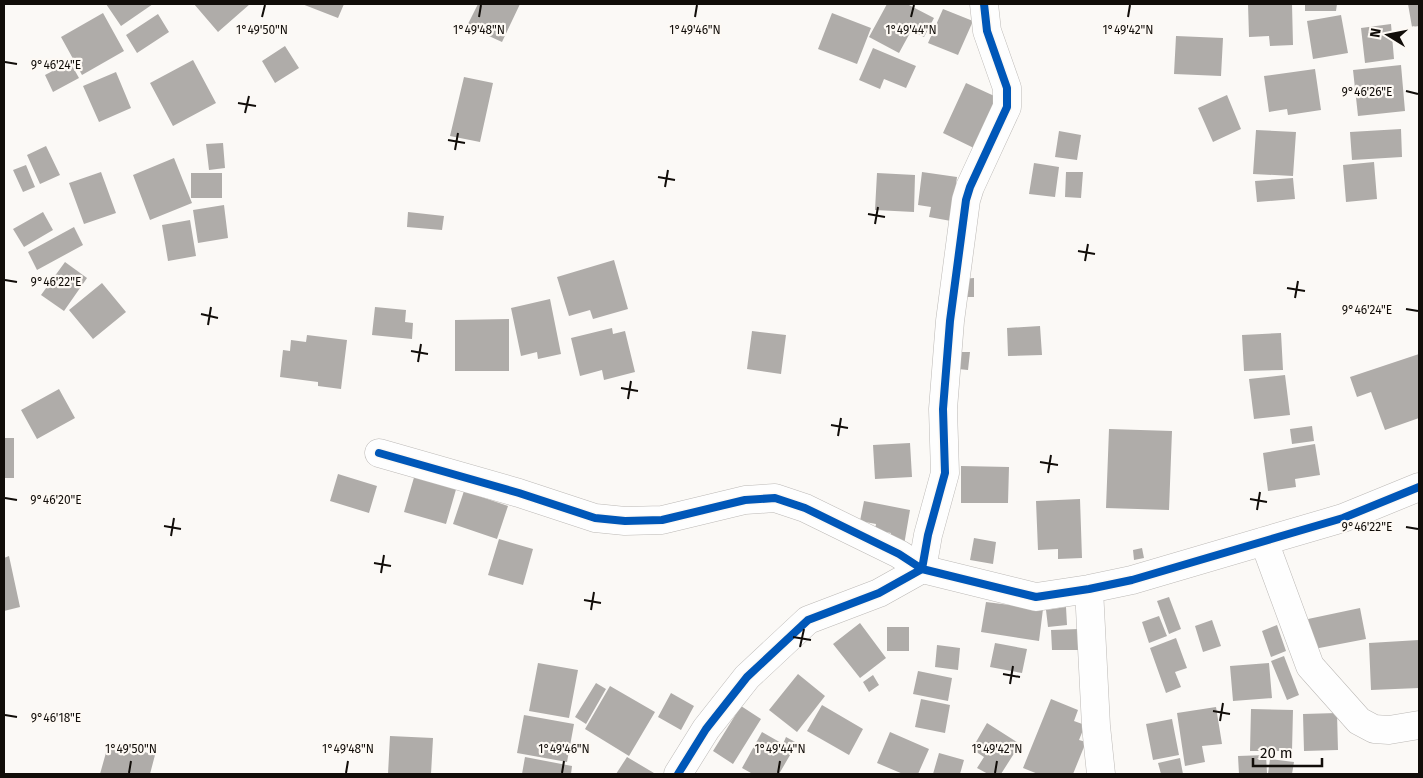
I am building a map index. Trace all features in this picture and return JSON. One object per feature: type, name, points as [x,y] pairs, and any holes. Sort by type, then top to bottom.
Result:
[{"type":"street","points":[[678,774],[706,729],[747,677],[808,620],[879,593],[922,568],[928,535],[945,472],[943,409],[950,322],[966,200],[970,187],[1007,107],[1007,88],[987,31],[984,4]]},
{"type":"street","points":[[379,453],[519,493],[595,518],[625,521],[662,520],[745,500],[775,498],[805,508],[899,554],[922,568],[1036,597],[1132,580],[1343,518],[1419,487]]},
{"type":"street","points":[[1264,541],[1310,666],[1359,721],[1374,728],[1388,730],[1419,725]]},
{"type":"street","points":[[1090,588],[1096,726],[1101,774]]},
{"type":"building","points":[[106,4],[153,4],[121,26]]},
{"type":"building","points":[[194,4],[250,4],[218,32]]},
{"type":"building","points":[[302,4],[344,4],[338,18]]},
{"type":"building","points":[[478,4],[520,4],[502,42],[467,26]]},
{"type":"building","points":[[887,4],[907,4],[934,18],[924,37],[911,31],[899,53],[869,37]]},
{"type":"building","points":[[1248,4],[1292,4],[1293,45],[1270,46],[1269,36],[1249,37]]},
{"type":"building","points":[[1305,4],[1337,4],[1336,11],[1305,11]]},
{"type":"building","points":[[1408,4],[1419,4],[1419,26],[1412,27]]},
{"type":"building","points":[[943,9],[973,21],[958,55],[928,43]]},
{"type":"building","points":[[103,13],[124,51],[82,75],[61,37]]},
{"type":"building","points":[[832,13],[871,28],[857,64],[818,49]]},
{"type":"building","points":[[158,14],[169,32],[137,53],[126,35]]},
{"type":"building","points":[[1341,15],[1348,53],[1313,59],[1307,21]]},
{"type":"building","points":[[1391,24],[1394,59],[1365,63],[1361,28]]},
{"type":"building","points":[[1176,36],[1223,38],[1221,76],[1174,74]]},
{"type":"building","points":[[285,46],[299,68],[275,83],[262,61]]},
{"type":"building","points":[[873,48],[916,66],[906,88],[884,79],[880,89],[859,80]]},
{"type":"building","points":[[193,60],[216,103],[173,126],[150,83]]},
{"type":"building","points":[[70,62],[79,78],[53,92],[45,75]]},
{"type":"building","points":[[1401,65],[1405,111],[1358,116],[1353,70]]},
{"type":"building","points":[[1315,69],[1321,110],[1288,115],[1287,109],[1269,112],[1264,76]]},
{"type":"building","points":[[116,72],[131,108],[99,122],[83,86]]},
{"type":"building","points":[[464,77],[493,83],[480,142],[450,136]]},
{"type":"building","points":[[966,83],[1003,100],[980,151],[943,133]]},
{"type":"building","points":[[1227,95],[1241,129],[1213,142],[1198,108]]},
{"type":"building","points":[[1401,129],[1402,157],[1352,160],[1350,132]]},
{"type":"building","points":[[1256,130],[1296,132],[1293,176],[1253,174]]},
{"type":"building","points":[[1059,131],[1081,135],[1077,160],[1055,157]]},
{"type":"building","points":[[223,143],[225,168],[209,170],[206,144]]},
{"type":"building","points":[[46,146],[60,175],[40,184],[27,155]]},
{"type":"building","points":[[174,158],[192,203],[150,220],[133,175]]},
{"type":"building","points":[[1374,162],[1377,199],[1346,202],[1343,165]]},
{"type":"building","points":[[1034,163],[1059,167],[1055,197],[1029,194]]},
{"type":"building","points":[[26,165],[35,187],[23,192],[13,170]]},
{"type":"building","points":[[101,172],[116,213],[84,224],[69,183]]},
{"type":"building","points":[[922,172],[957,177],[951,221],[929,217],[931,207],[918,205]]},
{"type":"building","points":[[1066,172],[1083,172],[1081,198],[1065,197]]},
{"type":"building","points":[[191,173],[222,173],[222,198],[191,198]]},
{"type":"building","points":[[877,173],[915,175],[914,212],[875,210]]},
{"type":"building","points":[[1293,178],[1295,199],[1257,202],[1255,181]]},
{"type":"building","points":[[224,205],[228,238],[198,243],[193,210]]},
{"type":"building","points":[[43,212],[53,230],[24,247],[13,229]]},
{"type":"building","points":[[408,212],[444,216],[442,230],[407,227]]},
{"type":"building","points":[[190,220],[196,256],[168,261],[162,225]]},
{"type":"building","points":[[74,227],[83,245],[37,270],[28,252]]},
{"type":"building","points":[[614,260],[628,309],[593,319],[590,310],[569,316],[557,277]]},
{"type":"building","points":[[65,262],[87,278],[64,311],[41,295]]},
{"type":"building","points":[[974,278],[974,297],[963,297],[962,279]]},
{"type":"building","points":[[102,283],[126,312],[93,339],[69,310]]},
{"type":"building","points":[[550,299],[561,354],[538,359],[537,352],[521,356],[511,308]]},
{"type":"building","points":[[375,307],[406,310],[405,322],[413,323],[412,339],[372,335]]},
{"type":"building","points":[[509,319],[509,371],[455,371],[455,320]]},
{"type":"building","points":[[1040,326],[1042,355],[1008,356],[1007,328]]},
{"type":"building","points":[[612,328],[613,334],[625,331],[635,372],[604,380],[602,370],[580,376],[571,338]]},
{"type":"building","points":[[752,331],[786,335],[781,374],[747,369]]},
{"type":"building","points":[[1281,333],[1283,370],[1244,371],[1242,335]]},
{"type":"building","points":[[307,335],[347,340],[341,389],[318,386],[318,382],[280,377],[283,350],[290,351],[291,340],[306,342]]},
{"type":"building","points":[[959,352],[970,352],[968,370],[958,369]]},
{"type":"building","points":[[1419,354],[1419,418],[1385,430],[1371,392],[1357,397],[1350,377]]},
{"type":"building","points":[[1285,375],[1290,415],[1254,419],[1249,379]]},
{"type":"building","points":[[59,389],[75,418],[37,439],[21,410]]},
{"type":"building","points":[[1312,426],[1314,441],[1292,444],[1290,429]]},
{"type":"building","points":[[1109,429],[1172,431],[1169,510],[1106,508]]},
{"type":"building","points":[[4,438],[14,438],[14,478],[4,478]]},
{"type":"building","points":[[910,443],[912,477],[875,479],[873,445]]},
{"type":"building","points":[[1315,444],[1320,475],[1295,479],[1296,487],[1268,491],[1263,453]]},
{"type":"building","points":[[961,466],[1009,467],[1008,503],[961,503]]},
{"type":"building","points":[[338,474],[377,486],[369,513],[330,501]]},
{"type":"building","points":[[415,474],[457,486],[446,524],[404,512]]},
{"type":"building","points":[[464,491],[508,506],[497,539],[453,524]]},
{"type":"building","points":[[1080,499],[1082,558],[1058,559],[1058,549],[1038,550],[1036,501]]},
{"type":"building","points":[[864,501],[910,510],[904,545],[889,542],[891,533],[875,530],[876,524],[860,521]]},
{"type":"building","points":[[974,538],[996,542],[993,564],[970,560]]},
{"type":"building","points":[[499,539],[533,549],[523,585],[488,575]]},
{"type":"building","points":[[1142,548],[1144,558],[1134,560],[1133,550]]},
{"type":"building","points":[[9,556],[20,607],[4,611],[4,558]]},
{"type":"building","points":[[1169,597],[1181,629],[1169,634],[1157,601]]},
{"type":"building","points":[[986,602],[1043,609],[1039,641],[981,632]]},
{"type":"building","points":[[1066,607],[1067,625],[1048,627],[1046,610]]},
{"type":"building","points":[[1360,608],[1366,639],[1314,649],[1308,619]]},
{"type":"building","points":[[1159,616],[1167,636],[1149,643],[1142,622]]},
{"type":"building","points":[[1212,620],[1221,646],[1203,652],[1195,626]]},
{"type":"building","points":[[860,623],[886,658],[860,678],[833,644]]},
{"type":"building","points":[[1277,625],[1286,651],[1271,657],[1262,631]]},
{"type":"building","points":[[887,627],[909,627],[909,651],[887,651]]},
{"type":"building","points":[[1079,629],[1080,650],[1052,650],[1051,630]]},
{"type":"building","points":[[1176,638],[1187,668],[1175,672],[1181,687],[1166,693],[1150,648]]},
{"type":"building","points":[[1419,640],[1419,688],[1371,690],[1369,643]]},
{"type":"building","points":[[995,643],[1027,649],[1022,673],[990,667]]},
{"type":"building","points":[[937,645],[960,648],[958,670],[935,667]]},
{"type":"building","points":[[1284,656],[1299,695],[1287,700],[1271,661]]},
{"type":"building","points":[[538,663],[578,670],[569,718],[529,711]]},
{"type":"building","points":[[1269,663],[1272,698],[1233,701],[1230,666]]},
{"type":"building","points":[[918,671],[952,678],[948,701],[913,694]]},
{"type":"building","points":[[798,674],[825,696],[797,732],[769,710]]},
{"type":"building","points":[[873,675],[879,685],[869,692],[863,682]]},
{"type":"building","points":[[596,683],[606,689],[586,724],[575,717]]},
{"type":"building","points":[[610,686],[655,712],[629,756],[585,729]]},
{"type":"building","points":[[671,693],[694,706],[681,730],[658,717]]},
{"type":"building","points":[[921,699],[950,705],[945,733],[915,727]]},
{"type":"building","points":[[1051,699],[1078,710],[1074,721],[1085,725],[1079,740],[1086,742],[1073,774],[1038,774],[1023,768]]},
{"type":"building","points":[[822,705],[863,729],[849,755],[807,731]]},
{"type":"building","points":[[741,706],[761,719],[733,764],[713,751]]},
{"type":"building","points":[[1216,707],[1222,744],[1202,746],[1205,762],[1185,766],[1177,713]]},
{"type":"building","points":[[1251,709],[1293,710],[1292,751],[1250,751]]},
{"type":"building","points":[[1337,713],[1338,750],[1304,751],[1303,714]]},
{"type":"building","points":[[524,715],[574,724],[567,762],[517,753]]},
{"type":"building","points":[[1172,719],[1179,755],[1153,760],[1146,724]]},
{"type":"building","points":[[987,723],[1020,744],[1001,774],[988,774],[977,768],[984,757],[972,749]]},
{"type":"building","points":[[762,732],[783,744],[786,737],[797,743],[779,774],[750,774],[742,768]]},
{"type":"building","points":[[890,732],[929,749],[918,774],[903,774],[877,763]]},
{"type":"building","points":[[390,736],[433,738],[431,774],[388,774]]},
{"type":"building","points":[[109,742],[155,755],[150,774],[100,774]]},
{"type":"building","points":[[939,753],[964,760],[960,774],[933,774]]},
{"type":"building","points":[[1266,755],[1267,773],[1239,774],[1238,756]]},
{"type":"building","points":[[525,757],[572,766],[571,774],[522,774]]},
{"type":"building","points":[[627,757],[654,773],[616,774]]},
{"type":"building","points":[[1180,758],[1183,774],[1161,774],[1158,763]]},
{"type":"building","points":[[1270,759],[1294,762],[1292,774],[1268,774]]},
{"type":"cycle path","points":[[379,453],[519,493],[595,518],[625,521],[662,520],[745,500],[775,498],[805,508],[899,554],[922,569],[928,535],[945,473],[943,409],[950,321],[966,200],[970,187],[1007,107],[1007,88],[987,31],[984,4]]},
{"type":"cycle path","points":[[678,774],[706,729],[747,677],[808,620],[879,593],[922,569],[1036,597],[1089,589],[1132,580],[1343,518],[1419,487]]}]
